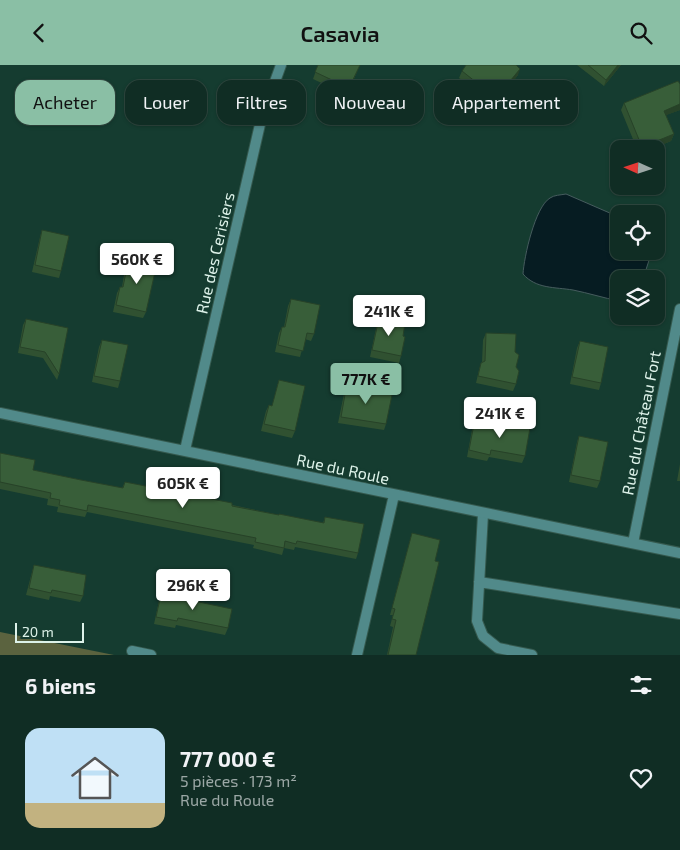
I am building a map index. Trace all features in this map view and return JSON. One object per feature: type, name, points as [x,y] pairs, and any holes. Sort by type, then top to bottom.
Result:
[{"type":"street","name":"Rue des Cerisiers","points":[[186,450],[261,120],[281,65]]},
{"type":"street","name":"Rue du Château Fort","points":[[633,543],[680,309]]},
{"type":"street","name":"Rue du Roule","points":[[0,413],[186,450],[483,514],[680,553]]},
{"type":"street","points":[[357,655],[394,495]]},
{"type":"street","points":[[483,514],[477,621],[483,636],[498,648],[532,655]]},
{"type":"street","points":[[479,582],[680,614]]},
{"type":"street","points":[[132,651],[151,655]]},
{"type":"green space","points":[[0,632],[114,655],[0,655]]},
{"type":"water","points":[[566,194],[610,213],[610,260],[649,260],[646,270],[610,270],[610,299],[540,285],[528,279],[523,274],[528,245],[535,222],[545,203],[550,198]]},
{"type":"building","points":[[318,65],[360,65],[353,80],[332,80],[315,72]]},
{"type":"building","points":[[466,65],[516,65],[520,69],[511,80],[473,80],[462,71]]},
{"type":"building","points":[[588,65],[618,65],[606,80]]},
{"type":"building","points":[[678,81],[680,84],[680,104],[664,111],[674,134],[659,140],[639,140],[624,103]]},
{"type":"building","points":[[42,230],[69,236],[61,271],[35,265]]},
{"type":"building","points":[[129,257],[157,263],[146,312],[116,305],[120,287],[123,287]]},
{"type":"building","points":[[291,299],[320,305],[314,334],[307,333],[303,351],[278,345],[282,327],[285,327]]},
{"type":"building","points":[[379,318],[405,323],[403,336],[405,337],[401,356],[372,350]]},
{"type":"building","points":[[26,319],[68,328],[59,374],[45,352],[20,347]]},
{"type":"building","points":[[486,333],[516,334],[515,352],[519,355],[516,367],[519,371],[516,384],[478,376],[481,363],[485,361]]},
{"type":"building","points":[[102,340],[128,345],[120,381],[94,376]]},
{"type":"building","points":[[580,341],[608,347],[601,383],[572,377]]},
{"type":"building","points":[[279,380],[305,386],[295,431],[264,424],[269,405],[272,406]]},
{"type":"building","points":[[347,383],[392,395],[386,424],[341,417]]},
{"type":"building","points":[[496,421],[530,428],[525,456],[491,450],[490,455],[469,450],[474,424],[495,428]]},
{"type":"building","points":[[579,436],[608,442],[600,481],[571,475]]},
{"type":"building","points":[[0,453],[35,460],[33,470],[81,480],[123,488],[125,482],[232,503],[232,506],[324,523],[325,517],[364,524],[358,553],[297,541],[296,544],[285,541],[284,548],[255,542],[256,538],[88,505],[87,511],[59,505],[60,500],[50,498],[51,493],[0,482]]},
{"type":"building","points":[[412,533],[440,540],[435,561],[439,562],[416,655],[388,655],[396,620],[392,619],[395,609],[392,608]]},
{"type":"building","points":[[34,565],[86,575],[83,596],[52,590],[51,593],[29,588]]},
{"type":"building","points":[[161,594],[232,609],[228,628],[178,618],[177,621],[156,617]]}]
